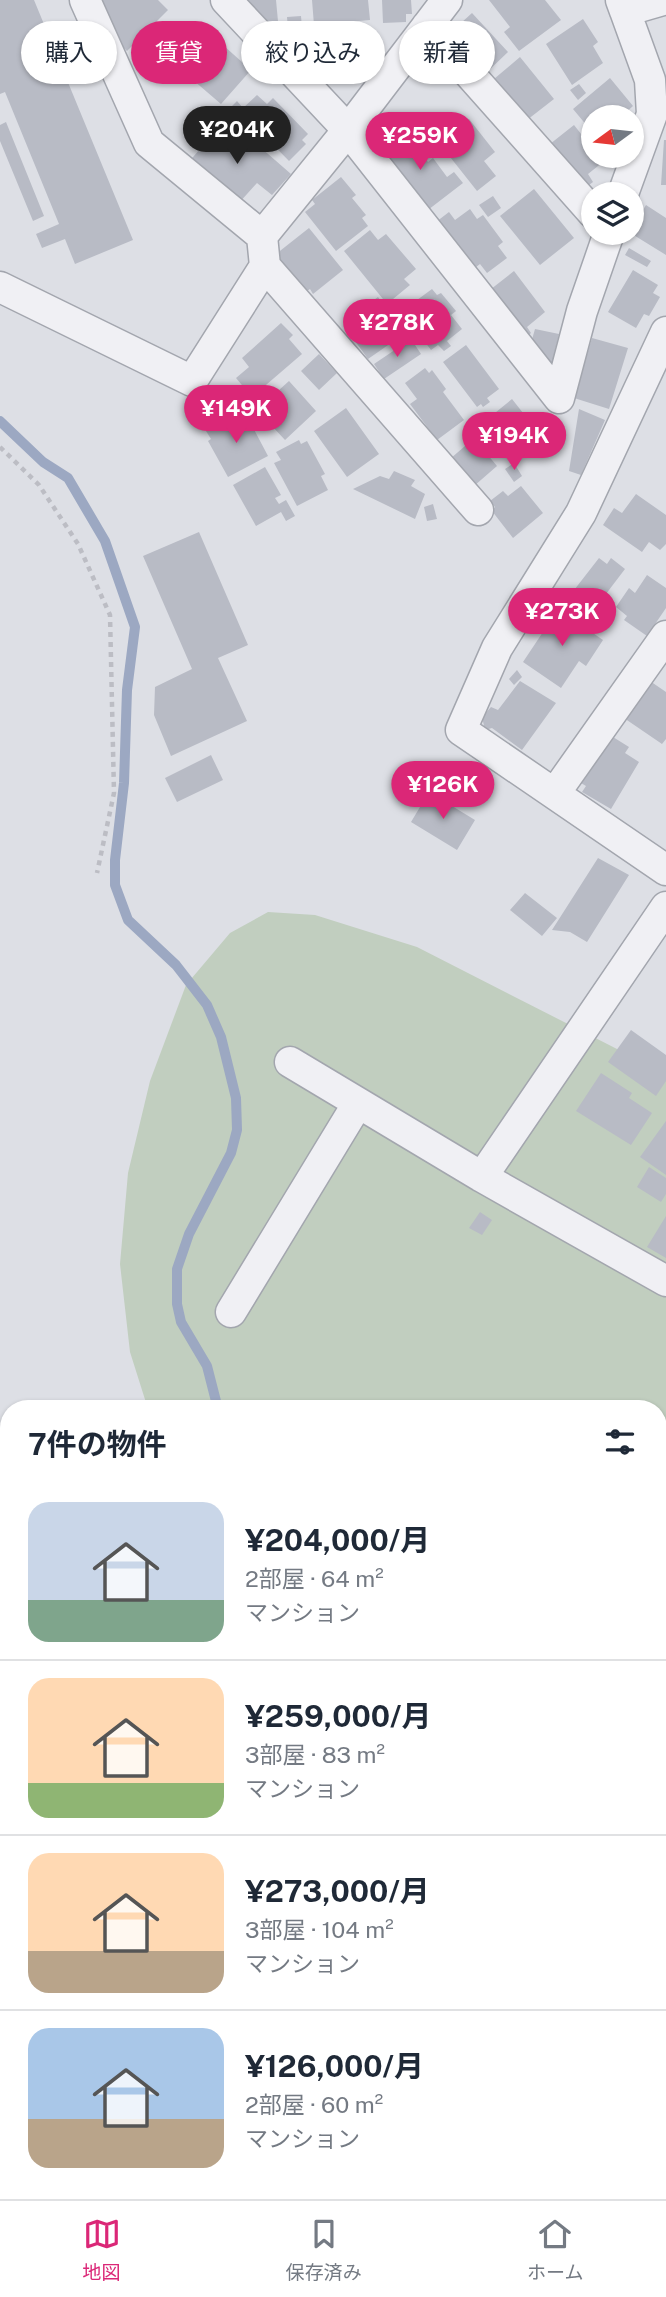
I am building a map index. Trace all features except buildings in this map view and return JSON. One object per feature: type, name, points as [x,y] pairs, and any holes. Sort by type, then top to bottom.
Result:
[{"type":"street","points":[[85,0],[149,143],[262,236]]},
{"type":"street","points":[[226,0],[348,130],[559,398],[582,311],[605,245]]},
{"type":"street","points":[[431,21],[447,0]]},
{"type":"street","points":[[627,182],[652,114],[650,80],[623,6],[663,0]]},
{"type":"street","points":[[399,63],[262,236],[265,266],[478,510]]},
{"type":"street","points":[[479,84],[581,199]]},
{"type":"street","points":[[0,287],[192,381],[265,266]]},
{"type":"street","points":[[666,332],[580,513],[497,648],[461,730],[666,870]]},
{"type":"street","points":[[555,793],[666,636]]},
{"type":"street","points":[[482,1177],[666,907]]},
{"type":"street","points":[[290,1062],[482,1177],[666,1281]]},
{"type":"street","points":[[231,1312],[359,1103]]},
{"type":"path","points":[[0,447],[39,485],[78,544],[110,615],[114,793],[97,873]]},
{"type":"green space","points":[[268,912],[315,915],[417,947],[666,1074],[666,1400],[145,1400],[130,1352],[120,1264],[128,1173],[150,1081],[186,985],[230,933]]},
{"type":"waterway","points":[[0,421],[43,462],[68,478],[105,541],[135,627],[127,690],[124,783],[115,860],[115,885],[128,920],[176,965],[207,1005],[221,1037],[236,1098],[237,1130],[231,1153],[189,1234],[177,1269],[177,1304],[181,1322],[207,1366],[216,1400]]}]
